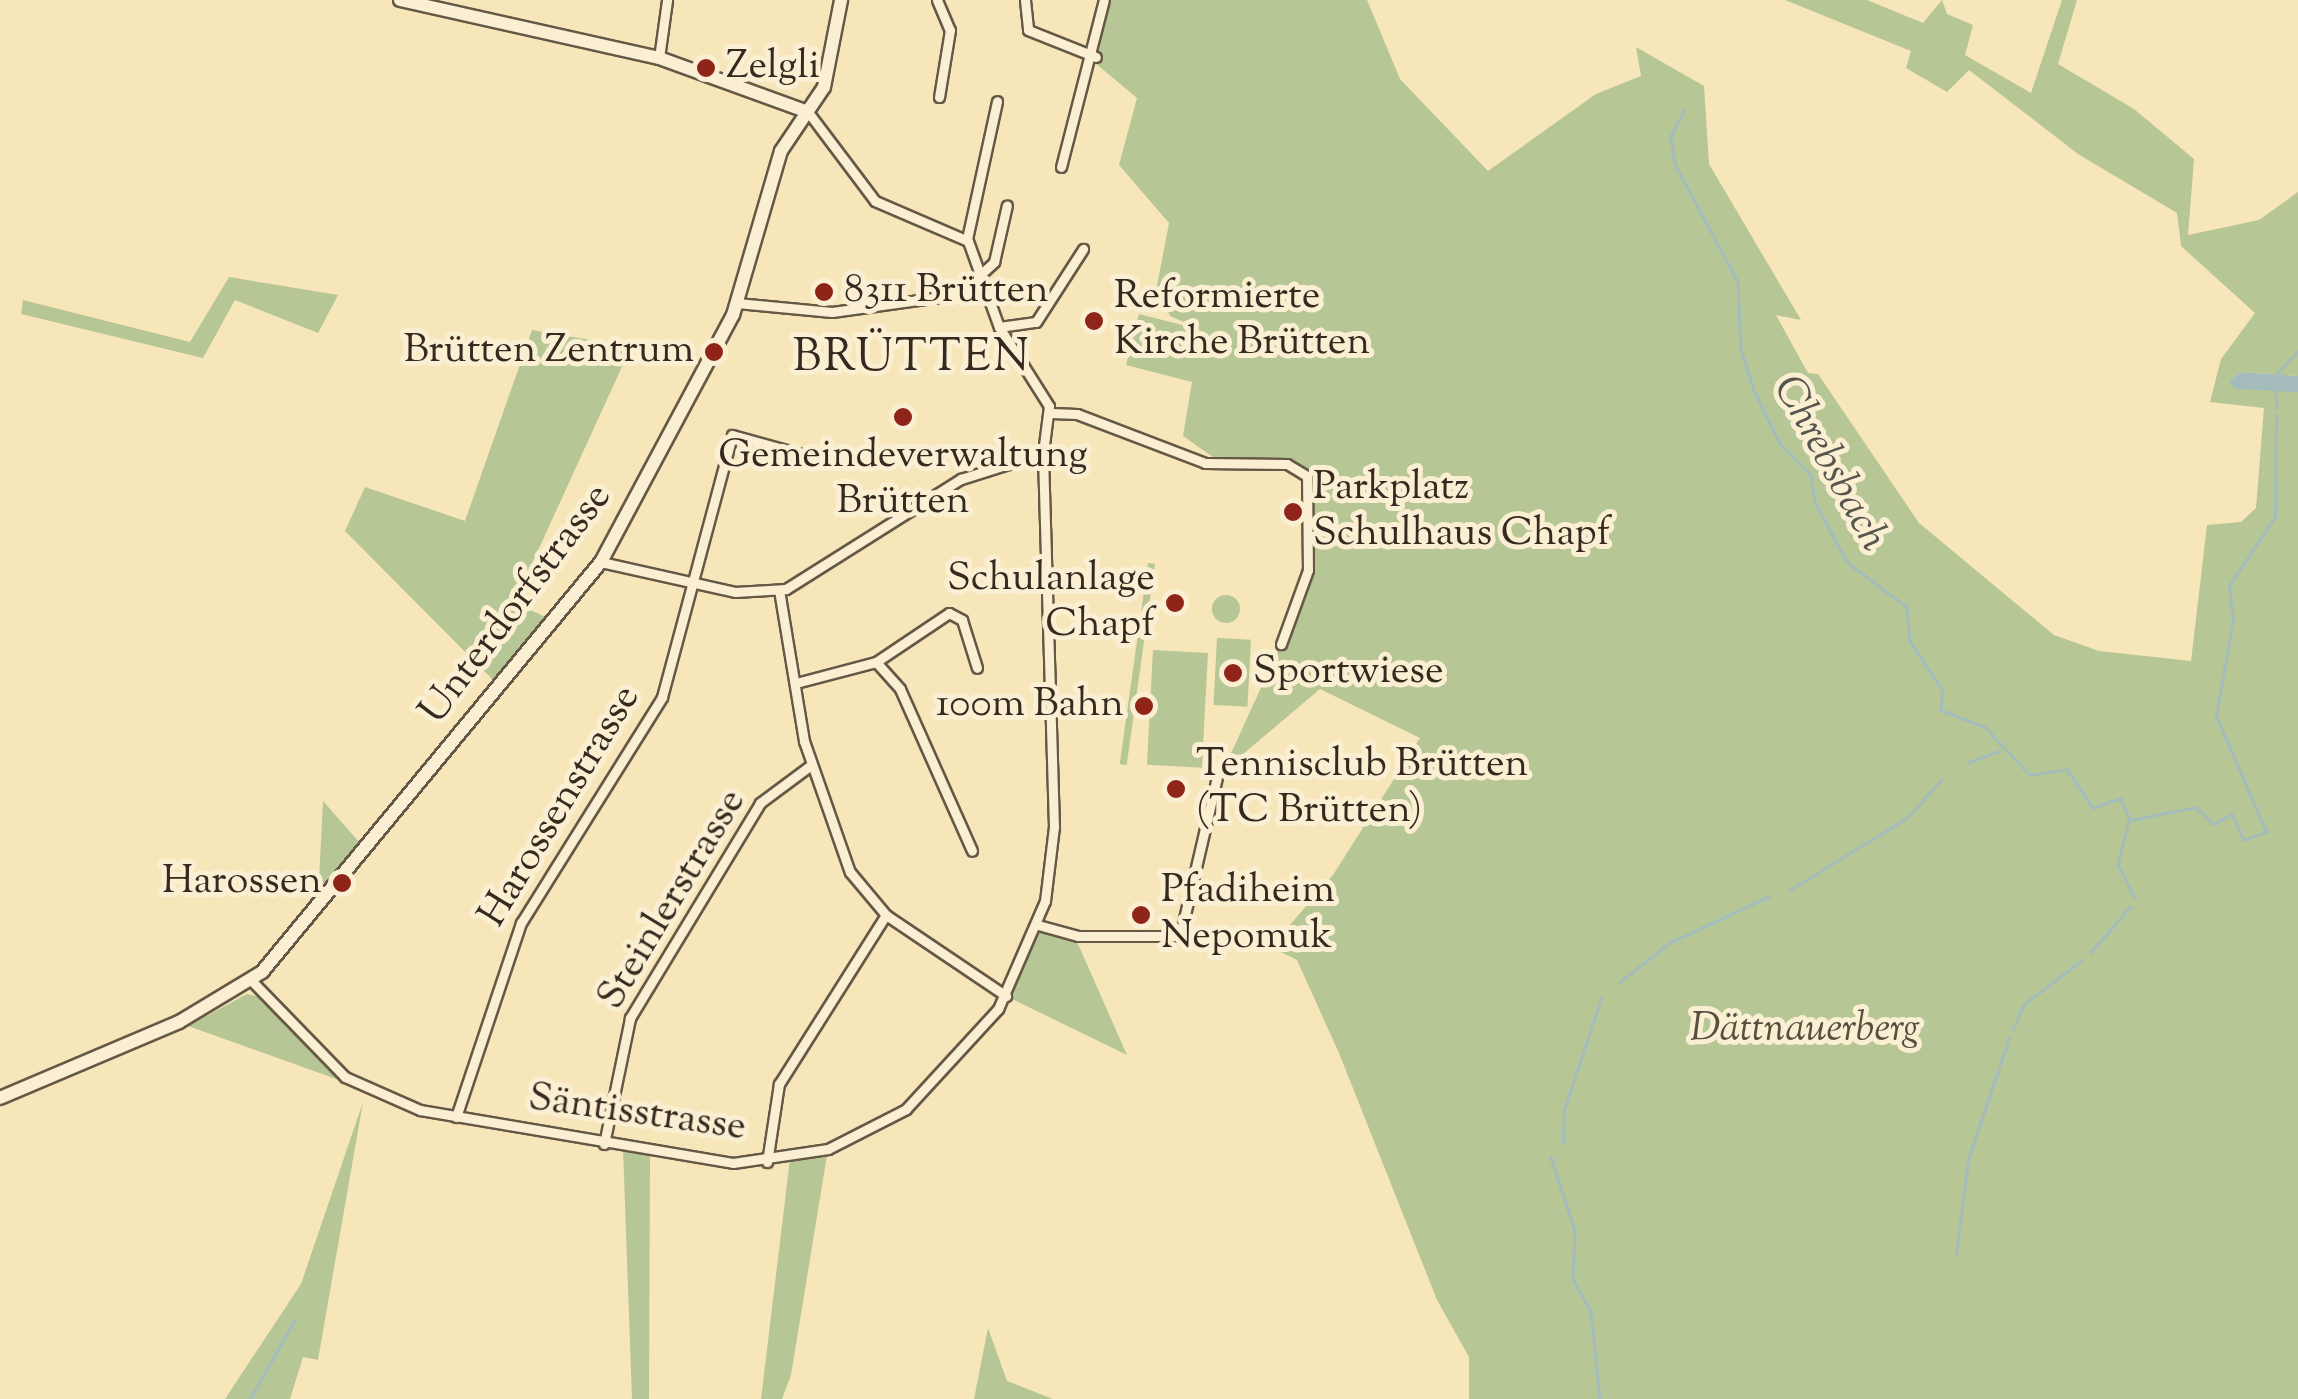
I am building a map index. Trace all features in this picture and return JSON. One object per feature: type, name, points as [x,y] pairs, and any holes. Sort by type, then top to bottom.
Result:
[{"type":"street","points":[[400,0],[659,58],[808,112],[874,200],[966,239]]},
{"type":"street","points":[[659,58],[667,0]]},
{"type":"street","name":"Unterdorfstrasse","points":[[0,1098],[179,1022],[252,980],[310,922],[601,562],[738,303],[781,152],[808,112],[829,70],[841,0]]},
{"type":"street","points":[[937,0],[950,30],[938,97]]},
{"type":"street","points":[[1025,0],[1028,30],[1096,60]]},
{"type":"street","points":[[1061,168],[1096,60],[1104,0]]},
{"type":"street","points":[[996,101],[966,239],[999,327],[1050,413],[1077,414],[1205,463],[1287,464],[1312,488],[1308,570],[1281,644]]},
{"type":"street","points":[[979,276],[994,262],[1007,205]]},
{"type":"street","points":[[999,327],[1036,322],[1083,249]]},
{"type":"street","points":[[738,303],[842,311],[983,291]]},
{"type":"street","name":"Säntisstrasse","points":[[252,980],[345,1077],[405,1106],[604,1144],[768,1162],[828,1149],[906,1109],[1006,996],[1038,926],[1054,827],[1043,453],[1050,413]]},
{"type":"street","name":"Harossenstrasse","points":[[456,1116],[521,922],[662,697],[732,435],[801,454]]},
{"type":"street","points":[[601,562],[691,584],[779,590],[814,578],[961,479],[1043,453]]},
{"type":"street","points":[[779,590],[810,765],[850,872],[886,916],[1006,996]]},
{"type":"street","points":[[796,683],[876,662],[949,613],[962,620],[976,668]]},
{"type":"street","points":[[876,662],[900,689],[972,851]]},
{"type":"street","name":"Steinlerstrasse","points":[[604,1144],[630,1018],[760,804],[810,765]]},
{"type":"street","points":[[1038,926],[1078,936],[1180,936],[1217,778]]},
{"type":"street","points":[[768,1162],[779,1084],[886,916]]},
{"type":"green space","name":"Dättnauerberg","points":[[1104,0],[1367,0],[1400,79],[1488,171],[1596,94],[1641,76],[1636,47],[1704,86],[1709,164],[1801,320],[1776,315],[1808,373],[1818,374],[1919,523],[2054,635],[2099,651],[2191,661],[2207,525],[2241,522],[2256,508],[2264,408],[2210,402],[2221,359],[2255,313],[2181,246],[2177,213],[2078,154],[1969,70],[1947,92],[1906,68],[1911,51],[1785,0],[1867,0],[1923,23],[1942,0],[1947,14],[1973,25],[1965,55],[2031,93],[2062,0],[2077,0],[2058,64],[2134,109],[2194,159],[2188,235],[2259,220],[2298,192],[2298,376],[2240,372],[2229,381],[2298,392],[2298,1399],[1469,1399],[1469,1357],[1437,1300],[1339,1053],[1297,960],[1271,947],[1333,875],[1420,738],[1320,689],[1223,771],[1296,611],[1312,488],[1297,467],[1220,462],[1183,436],[1192,382],[1126,365],[1139,314],[1202,330],[1170,316],[1157,286],[1169,223],[1119,165],[1137,98],[1095,63]]},
{"type":"green space","points":[[229,277],[338,295],[318,333],[235,300],[203,358],[21,314],[23,300],[190,342]]},
{"type":"green space","points":[[532,330],[631,347],[514,603],[548,618],[496,683],[345,531],[365,487],[465,521]]},
{"type":"green space","points":[[1148,563],[1155,564],[1127,765],[1120,764]]},
{"type":"green space","points":[[1226,595],[1236,599],[1240,609],[1236,619],[1226,623],[1216,619],[1212,609],[1216,599]]},
{"type":"green space","name":"Sportwiese","points":[[1217,638],[1251,640],[1247,707],[1213,705]]},
{"type":"green space","points":[[1153,650],[1208,653],[1202,768],[1147,765]]},
{"type":"green space","points":[[323,801],[360,843],[318,902]]},
{"type":"green space","points":[[1038,925],[1074,935],[1127,1055],[1006,996]]},
{"type":"green space","points":[[247,994],[260,997],[339,1080],[188,1026]]},
{"type":"green space","points":[[363,1102],[318,1360],[303,1357],[290,1399],[225,1399],[301,1284]]},
{"type":"green space","points":[[623,1148],[650,1152],[649,1399],[632,1399]]},
{"type":"green space","points":[[828,1149],[791,1375],[782,1399],[761,1399],[790,1159]]},
{"type":"green space","points":[[988,1328],[1007,1381],[1053,1399],[974,1399]]},
{"type":"water","points":[[2240,372],[2298,376],[2298,392],[2235,389],[2229,381]]},
{"type":"waterway","name":"Chrebsbach","points":[[1685,110],[1671,136],[1675,164],[1738,282],[1741,350],[1754,390],[1779,442],[1811,475],[1815,502],[1847,562],[1907,607],[1910,641],[1943,691],[1941,710],[1985,727],[2030,775],[2067,769],[2093,808],[2121,798],[2130,820],[2196,807],[2213,824],[2232,814],[2244,840],[2267,831]]},
{"type":"waterway","points":[[2277,373],[2298,351]]},
{"type":"waterway","points":[[2276,391],[2277,409]]},
{"type":"waterway","points":[[2266,832],[2216,716],[2233,620],[2229,586],[2275,517],[2276,416]]},
{"type":"waterway","points":[[1969,762],[1999,751]]},
{"type":"waterway","points":[[1790,890],[1908,817],[1941,780]]},
{"type":"waterway","points":[[2129,822],[2118,864],[2134,897]]},
{"type":"waterway","points":[[1620,982],[1669,943],[1770,896]]},
{"type":"waterway","points":[[2090,953],[2130,907]]},
{"type":"waterway","points":[[2013,1029],[2023,1005],[2082,960]]},
{"type":"waterway","points":[[1563,1143],[1564,1110],[1601,998]]},
{"type":"waterway","points":[[1956,1255],[1968,1160],[2009,1038]]},
{"type":"waterway","points":[[1551,1157],[1575,1231],[1573,1279],[1591,1311],[1600,1399]]},
{"type":"waterway","points":[[250,1399],[294,1321]]},
{"type":"place","name":"Zelgli","points":[[706,68]]},
{"type":"place","name":"8311 Brütten","points":[[824,292]]},
{"type":"place","name":"Reformierte Kirche Brütten","points":[[1094,321]]},
{"type":"place","name":"Brütten Zentrum","points":[[714,352]]},
{"type":"place","name":"Gemeindeverwaltung Brütten","points":[[903,417]]},
{"type":"place","name":"Parkplatz Schulhaus Chapf","points":[[1293,512]]},
{"type":"place","name":"Schulanlage Chapf","points":[[1175,603]]},
{"type":"place","name":"Sportwiese","points":[[1233,673]]},
{"type":"place","name":"100m Bahn","points":[[1144,706]]},
{"type":"place","name":"Tennisclub Brütten (TC Brütten)","points":[[1176,789]]},
{"type":"place","name":"Harossen","points":[[342,883]]},
{"type":"place","name":"Pfadiheim Nepomuk","points":[[1141,915]]},
{"type":"district","name":"BRÜTTEN","points":[[912,360]]}]
